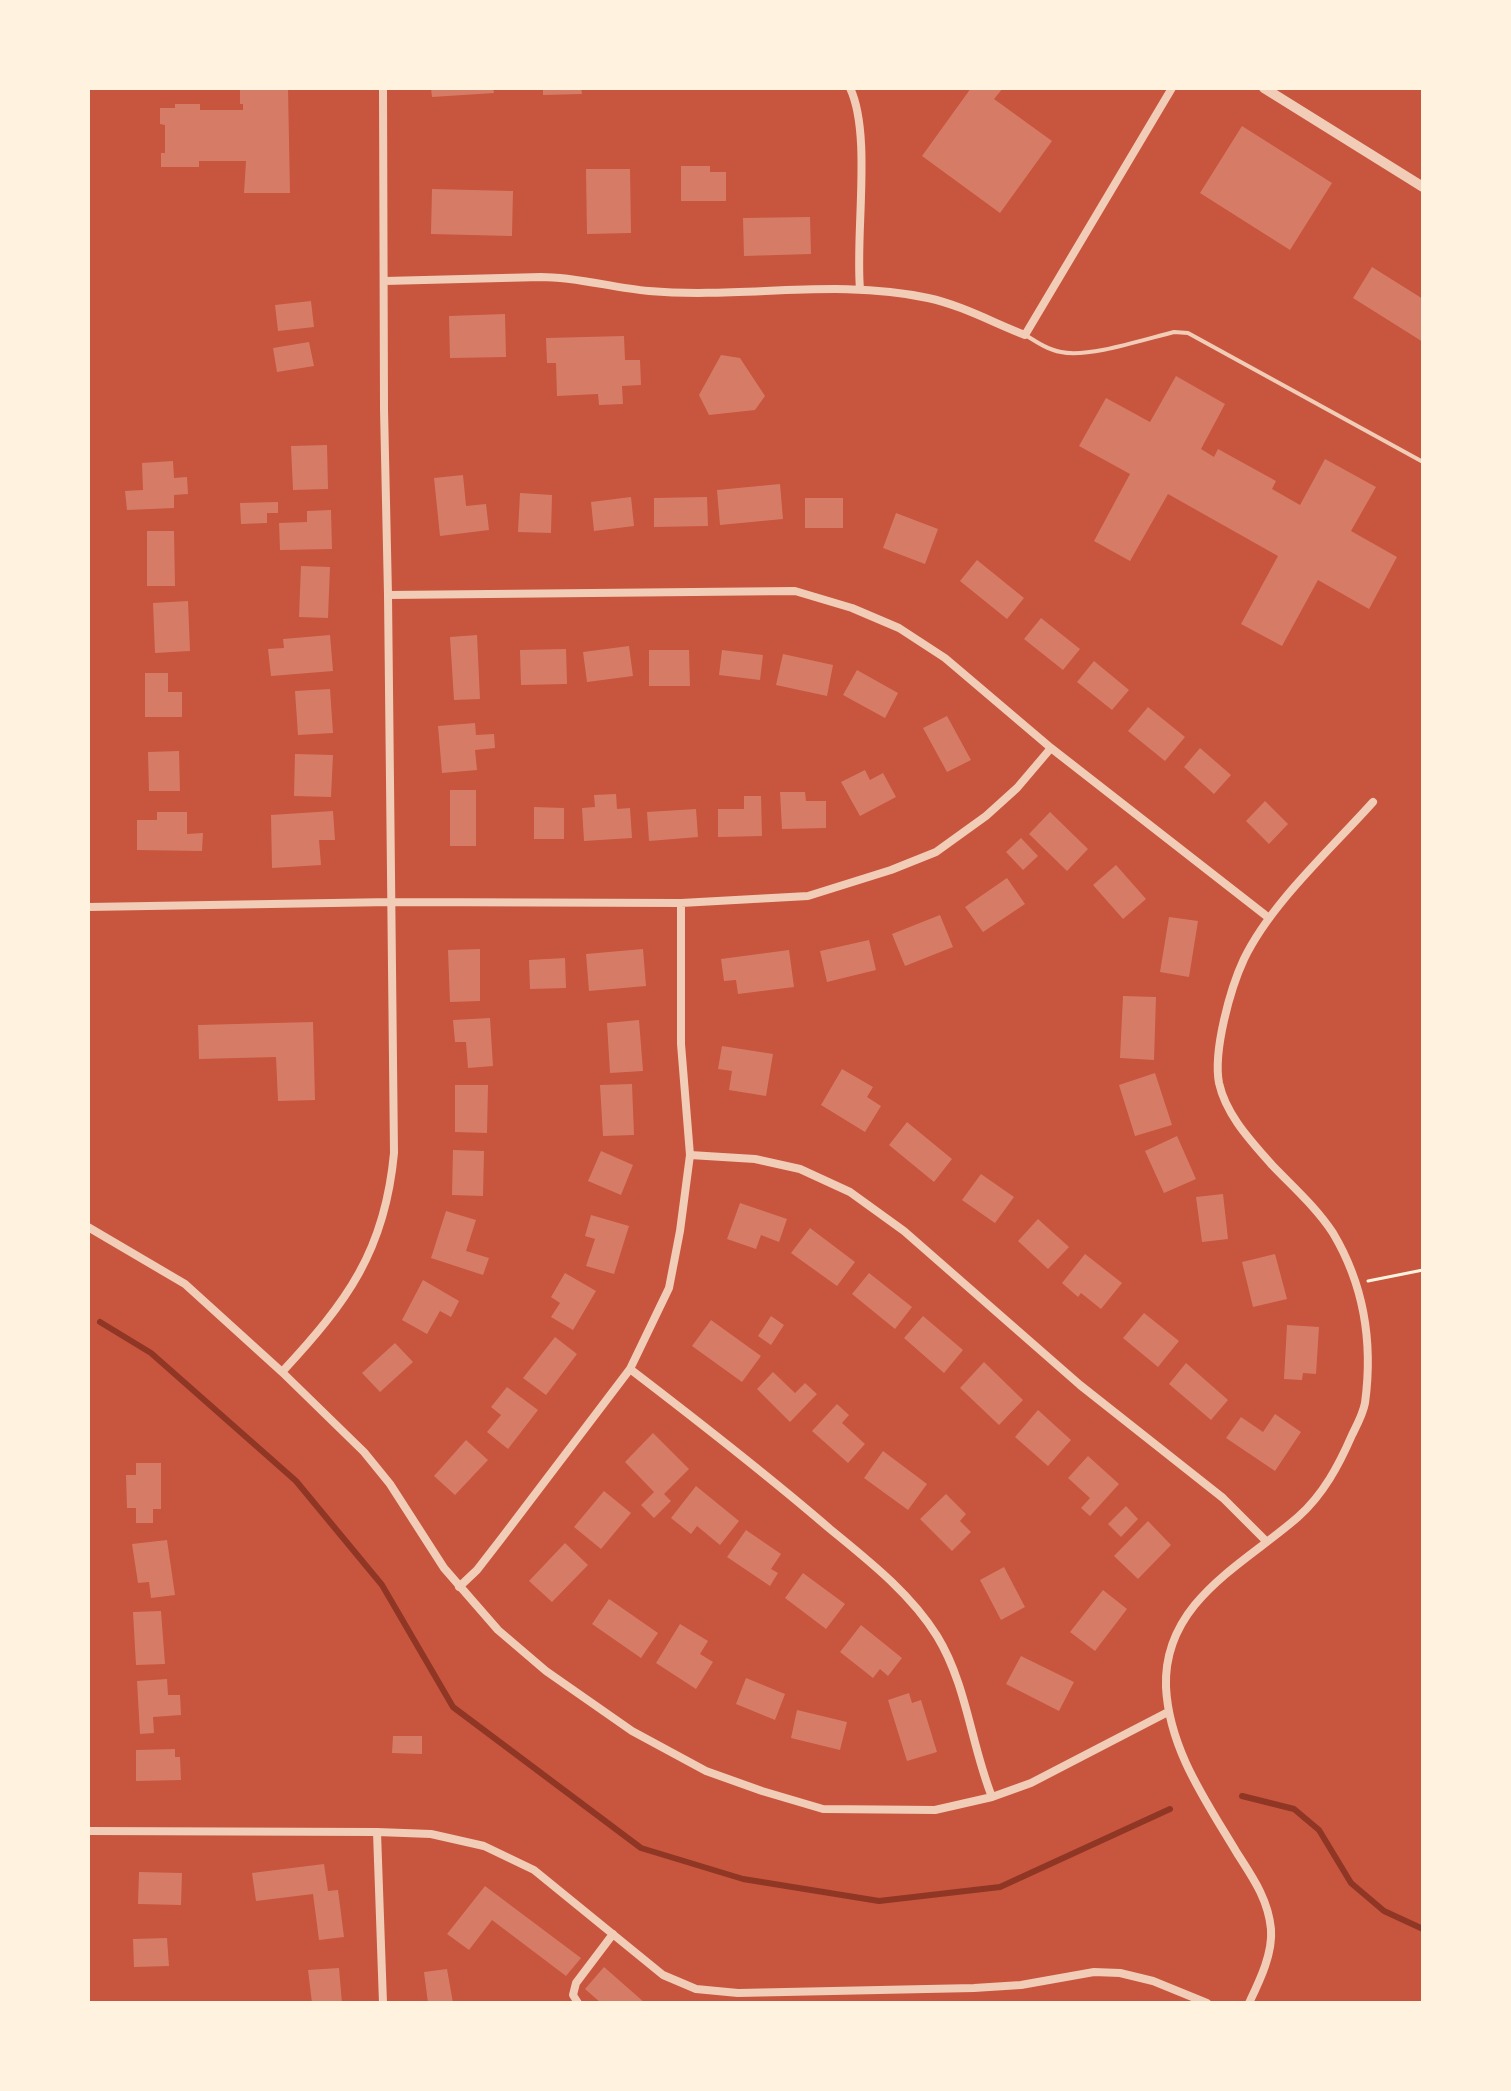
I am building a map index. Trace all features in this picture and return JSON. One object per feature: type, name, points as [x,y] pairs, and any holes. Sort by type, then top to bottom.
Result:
[{"type":"street","points":[[282,1372],[338,1309],[365,1265],[385,1212],[395,1135],[384,409],[383,88]]},
{"type":"street","points":[[850,88],[858,113],[860,141],[860,289]]},
{"type":"street","points":[[385,281],[556,277],[649,291],[860,289],[930,298],[1025,335],[1172,88]]},
{"type":"street","points":[[1264,88],[1423,187]]},
{"type":"street","points":[[388,595],[795,591],[852,608],[899,628],[945,658],[1051,748],[1269,918]]},
{"type":"street","points":[[88,907],[392,902],[681,903],[808,896],[936,852],[986,816],[1051,748]]},
{"type":"street","points":[[1249,2003],[1262,1976],[1271,1933],[1265,1898],[1197,1786],[1175,1738],[1168,1712],[1167,1658],[1177,1629],[1201,1594],[1298,1517],[1321,1494],[1344,1455],[1364,1407],[1369,1350],[1356,1284],[1333,1234],[1308,1201],[1238,1125],[1219,1082],[1221,1033],[1231,991],[1244,958],[1269,918],[1373,802]]},
{"type":"street","points":[[459,1587],[493,1550],[630,1369],[669,1288],[690,1155],[681,1044],[681,903]]},
{"type":"street","points":[[690,1155],[755,1159],[800,1169],[850,1192],[904,1231],[1080,1385],[1223,1498],[1266,1541]]},
{"type":"street","points":[[88,1227],[185,1284],[364,1452],[390,1484],[459,1587],[498,1630],[546,1671],[632,1731],[706,1771],[823,1809],[935,1810],[992,1797],[1031,1783],[1168,1712]]},
{"type":"street","points":[[630,1369],[746,1457],[884,1574],[918,1609],[938,1638],[957,1680],[992,1797]]},
{"type":"street","points":[[88,1831],[431,1834],[484,1846],[534,1870],[663,1975],[696,1989],[738,1993],[989,1987],[1021,1985],[1094,1972],[1120,1973],[1153,1981],[1207,2003]]},
{"type":"street","points":[[377,1832],[383,2003]]},
{"type":"street","points":[[578,2003],[573,1995],[576,1983],[613,1934]]},
{"type":"street","points":[[738,1993],[738,2003]]},
{"type":"lane","points":[[1025,335],[1053,349],[1080,353],[1174,332],[1188,333],[1423,462]]},
{"type":"path","points":[[1356,1284],[1423,1270]]},
{"type":"building","points":[[240,88],[288,88],[290,193],[244,193],[246,161],[199,161],[199,167],[161,167],[161,153],[165,153],[165,125],[160,124],[160,108],[175,108],[175,104],[200,104],[200,110],[243,110]]},
{"type":"building","points":[[431,88],[493,88],[494,93],[432,97]]},
{"type":"building","points":[[543,88],[581,88],[582,94],[543,95]]},
{"type":"building","points":[[971,88],[1003,88],[994,99],[1052,141],[1000,213],[922,156]]},
{"type":"building","points":[[1242,126],[1332,183],[1290,250],[1200,193]]},
{"type":"building","points":[[681,166],[710,166],[710,172],[726,172],[726,201],[681,201]]},
{"type":"building","points":[[586,169],[630,169],[631,233],[587,234]]},
{"type":"building","points":[[432,189],[513,191],[512,236],[431,234]]},
{"type":"building","points":[[810,217],[811,254],[744,256],[743,218]]},
{"type":"building","points":[[1372,267],[1423,299],[1423,342],[1353,298]]},
{"type":"building","points":[[311,301],[314,327],[278,331],[275,305]]},
{"type":"building","points":[[505,314],[506,357],[450,358],[449,316]]},
{"type":"building","points":[[624,336],[625,360],[640,360],[641,385],[622,386],[623,404],[599,405],[598,394],[557,396],[556,363],[547,363],[546,338]]},
{"type":"building","points":[[309,342],[314,366],[277,372],[273,348]]},
{"type":"building","points":[[721,355],[740,358],[765,396],[755,410],[709,415],[699,395]]},
{"type":"building","points":[[1176,376],[1225,404],[1201,449],[1214,457],[1218,449],[1276,481],[1272,489],[1300,505],[1325,459],[1376,487],[1351,531],[1397,557],[1369,609],[1318,580],[1282,646],[1241,624],[1278,556],[1168,494],[1130,561],[1094,541],[1130,474],[1079,446],[1106,398],[1150,422]]},
{"type":"building","points":[[327,445],[328,489],[293,490],[291,446]]},
{"type":"building","points":[[173,461],[174,478],[187,477],[188,494],[174,495],[174,508],[127,510],[125,491],[143,490],[142,463]]},
{"type":"building","points":[[463,475],[466,506],[486,504],[489,530],[440,536],[434,478]]},
{"type":"building","points":[[780,484],[783,519],[720,525],[717,490]]},
{"type":"building","points":[[520,493],[552,495],[551,533],[518,532]]},
{"type":"building","points":[[631,497],[634,526],[594,531],[591,502]]},
{"type":"building","points":[[707,497],[708,526],[654,527],[654,498]]},
{"type":"building","points":[[805,498],[843,498],[843,528],[805,528]]},
{"type":"building","points":[[278,502],[278,513],[267,513],[267,523],[241,524],[240,503]]},
{"type":"building","points":[[331,510],[332,549],[280,550],[279,523],[307,522],[307,511]]},
{"type":"building","points":[[896,513],[938,529],[925,564],[883,548]]},
{"type":"building","points":[[147,531],[174,531],[175,586],[147,586]]},
{"type":"building","points":[[977,560],[1024,598],[1007,619],[960,581]]},
{"type":"building","points":[[301,566],[330,567],[328,618],[299,617]]},
{"type":"building","points":[[188,601],[190,651],[155,653],[153,603]]},
{"type":"building","points":[[1041,618],[1080,649],[1063,670],[1024,639]]},
{"type":"building","points":[[330,635],[333,671],[271,676],[268,649],[284,648],[283,639]]},
{"type":"building","points":[[477,635],[480,699],[454,700],[450,637]]},
{"type":"building","points":[[629,646],[633,676],[587,682],[583,652]]},
{"type":"building","points":[[566,649],[567,684],[521,685],[520,650]]},
{"type":"building","points":[[649,650],[689,650],[690,686],[649,686]]},
{"type":"building","points":[[722,650],[763,655],[760,680],[719,675]]},
{"type":"building","points":[[783,654],[833,665],[827,696],[776,685]]},
{"type":"building","points":[[1094,661],[1129,690],[1112,710],[1077,682]]},
{"type":"building","points":[[857,670],[898,693],[885,718],[843,695]]},
{"type":"building","points":[[145,673],[168,673],[168,692],[182,692],[182,717],[145,717]]},
{"type":"building","points":[[330,689],[333,733],[298,735],[295,691]]},
{"type":"building","points":[[1148,707],[1185,737],[1165,761],[1128,731]]},
{"type":"building","points":[[947,716],[971,760],[947,772],[923,728]]},
{"type":"building","points":[[475,723],[476,735],[494,734],[495,748],[475,750],[477,770],[442,773],[438,726]]},
{"type":"building","points":[[1200,748],[1231,775],[1214,794],[1184,767]]},
{"type":"building","points":[[179,751],[180,791],[149,791],[148,752]]},
{"type":"building","points":[[295,754],[333,755],[331,797],[294,796]]},
{"type":"building","points":[[865,770],[870,780],[883,773],[896,797],[860,816],[841,782]]},
{"type":"building","points":[[450,790],[476,790],[476,846],[450,846]]},
{"type":"building","points":[[780,792],[805,792],[806,801],[826,801],[826,828],[782,829]]},
{"type":"building","points":[[616,794],[617,809],[630,808],[632,838],[584,841],[582,808],[595,807],[594,795]]},
{"type":"building","points":[[744,796],[761,796],[762,836],[718,837],[718,809],[744,809]]},
{"type":"building","points":[[1265,801],[1288,824],[1269,844],[1246,821]]},
{"type":"building","points":[[534,807],[564,808],[564,839],[534,839]]},
{"type":"building","points":[[696,809],[698,837],[649,841],[647,812]]},
{"type":"building","points":[[333,811],[335,840],[319,840],[321,865],[272,868],[271,815]]},
{"type":"building","points":[[157,812],[187,812],[187,834],[203,833],[202,851],[137,850],[137,820],[157,820]]},
{"type":"building","points":[[1050,812],[1088,849],[1067,871],[1029,834]]},
{"type":"building","points":[[1021,838],[1038,856],[1023,870],[1006,852]]},
{"type":"building","points":[[1116,865],[1146,899],[1123,919],[1093,885]]},
{"type":"building","points":[[1007,878],[1025,904],[983,932],[965,907]]},
{"type":"building","points":[[940,915],[953,947],[905,966],[892,934]]},
{"type":"building","points":[[1169,917],[1198,921],[1189,977],[1160,972]]},
{"type":"building","points":[[869,940],[876,970],[827,982],[820,951]]},
{"type":"building","points":[[480,949],[480,1001],[450,1002],[448,950]]},
{"type":"building","points":[[643,949],[646,986],[589,991],[586,954]]},
{"type":"building","points":[[789,950],[794,987],[738,994],[736,980],[724,981],[721,959]]},
{"type":"building","points":[[565,958],[566,988],[530,989],[529,960]]},
{"type":"building","points":[[1123,996],[1156,997],[1154,1060],[1120,1058]]},
{"type":"building","points":[[490,1018],[493,1066],[468,1068],[466,1042],[455,1042],[453,1020]]},
{"type":"building","points":[[639,1020],[643,1071],[610,1073],[607,1023]]},
{"type":"building","points":[[313,1022],[315,1100],[278,1101],[276,1057],[199,1059],[198,1025]]},
{"type":"building","points":[[722,1046],[773,1054],[766,1096],[729,1090],[732,1071],[718,1069]]},
{"type":"building","points":[[842,1069],[873,1087],[867,1097],[881,1106],[865,1132],[821,1105]]},
{"type":"building","points":[[1155,1073],[1172,1125],[1135,1136],[1119,1085]]},
{"type":"building","points":[[632,1084],[634,1135],[603,1136],[600,1085]]},
{"type":"building","points":[[455,1085],[488,1085],[487,1133],[455,1132]]},
{"type":"building","points":[[907,1122],[952,1159],[934,1182],[889,1145]]},
{"type":"building","points":[[1177,1136],[1196,1179],[1164,1193],[1145,1151]]},
{"type":"building","points":[[453,1150],[484,1151],[483,1196],[452,1195]]},
{"type":"building","points":[[601,1151],[633,1165],[621,1195],[588,1181]]},
{"type":"building","points":[[981,1174],[1014,1197],[995,1223],[962,1200]]},
{"type":"building","points":[[1223,1194],[1228,1239],[1202,1242],[1196,1197]]},
{"type":"building","points":[[740,1203],[787,1219],[779,1242],[761,1235],[756,1249],[727,1239]]},
{"type":"building","points":[[446,1211],[476,1220],[466,1251],[489,1258],[483,1275],[431,1258]]},
{"type":"building","points":[[591,1215],[629,1226],[614,1274],[586,1266],[595,1239],[585,1236]]},
{"type":"building","points":[[1038,1219],[1069,1247],[1048,1269],[1018,1241]]},
{"type":"building","points":[[810,1228],[855,1262],[837,1286],[791,1253]]},
{"type":"building","points":[[1085,1254],[1122,1283],[1101,1309],[1081,1293],[1078,1297],[1062,1283]]},
{"type":"building","points":[[1275,1254],[1287,1299],[1253,1307],[1242,1262]]},
{"type":"building","points":[[565,1273],[596,1291],[573,1330],[551,1317],[560,1303],[551,1297]]},
{"type":"building","points":[[869,1273],[912,1307],[895,1329],[852,1294]]},
{"type":"building","points":[[423,1280],[459,1301],[451,1317],[440,1311],[427,1334],[402,1320]]},
{"type":"building","points":[[1144,1313],[1179,1341],[1158,1367],[1123,1338]]},
{"type":"building","points":[[771,1316],[784,1325],[771,1345],[758,1336]]},
{"type":"building","points":[[923,1316],[963,1350],[944,1373],[904,1338]]},
{"type":"building","points":[[711,1320],[761,1356],[742,1382],[692,1346]]},
{"type":"building","points":[[1287,1325],[1319,1327],[1316,1374],[1303,1373],[1302,1380],[1284,1379]]},
{"type":"building","points":[[555,1337],[577,1354],[546,1395],[523,1378]]},
{"type":"building","points":[[395,1343],[413,1362],[380,1392],[362,1373]]},
{"type":"building","points":[[984,1362],[1023,1400],[999,1425],[960,1388]]},
{"type":"building","points":[[1186,1363],[1228,1400],[1211,1420],[1169,1384]]},
{"type":"building","points":[[773,1372],[795,1393],[805,1383],[817,1394],[790,1422],[757,1389]]},
{"type":"building","points":[[507,1387],[538,1410],[508,1449],[487,1432],[501,1415],[491,1407]]},
{"type":"building","points":[[837,1404],[849,1415],[842,1423],[865,1444],[848,1463],[812,1431]]},
{"type":"building","points":[[1038,1410],[1071,1440],[1048,1466],[1015,1437]]},
{"type":"building","points":[[1275,1414],[1301,1432],[1275,1471],[1226,1438],[1241,1417],[1263,1432]]},
{"type":"building","points":[[653,1433],[689,1469],[664,1494],[671,1501],[654,1518],[641,1505],[654,1492],[625,1462]]},
{"type":"building","points":[[466,1440],[488,1460],[455,1495],[434,1476]]},
{"type":"building","points":[[883,1451],[927,1484],[908,1510],[864,1478]]},
{"type":"building","points":[[1088,1456],[1119,1484],[1090,1516],[1081,1508],[1090,1498],[1068,1478]]},
{"type":"building","points":[[136,1463],[161,1463],[161,1509],[153,1509],[153,1523],[136,1523],[136,1508],[127,1508],[126,1475],[136,1475]]},
{"type":"building","points":[[696,1486],[739,1521],[720,1545],[697,1526],[691,1534],[671,1518]]},
{"type":"building","points":[[604,1491],[631,1513],[601,1549],[574,1527]]},
{"type":"building","points":[[946,1494],[966,1514],[960,1521],[971,1532],[952,1551],[920,1519]]},
{"type":"building","points":[[1126,1506],[1138,1519],[1121,1537],[1108,1524]]},
{"type":"building","points":[[1148,1521],[1171,1545],[1138,1579],[1114,1556]]},
{"type":"building","points":[[746,1530],[781,1554],[771,1569],[778,1573],[770,1586],[727,1557]]},
{"type":"building","points":[[167,1540],[175,1595],[151,1598],[149,1582],[138,1583],[132,1544]]},
{"type":"building","points":[[565,1543],[588,1565],[552,1602],[529,1581]]},
{"type":"building","points":[[1004,1567],[1025,1607],[1001,1620],[980,1580]]},
{"type":"building","points":[[803,1573],[845,1604],[826,1629],[785,1598]]},
{"type":"building","points":[[1103,1590],[1127,1609],[1095,1651],[1070,1632]]},
{"type":"building","points":[[609,1599],[658,1633],[641,1658],[592,1624]]},
{"type":"building","points":[[161,1611],[165,1664],[136,1665],[133,1612]]},
{"type":"building","points":[[680,1624],[708,1641],[700,1654],[713,1662],[696,1689],[656,1663]]},
{"type":"building","points":[[861,1625],[902,1658],[888,1676],[880,1669],[873,1678],[840,1652]]},
{"type":"building","points":[[1021,1656],[1074,1682],[1059,1711],[1006,1684]]},
{"type":"building","points":[[746,1678],[785,1694],[775,1720],[736,1704]]},
{"type":"building","points":[[167,1679],[168,1695],[180,1695],[181,1715],[153,1717],[154,1733],[140,1734],[137,1681]]},
{"type":"building","points":[[909,1693],[912,1703],[921,1700],[937,1752],[907,1761],[888,1700]]},
{"type":"building","points":[[797,1710],[847,1722],[840,1750],[791,1738]]},
{"type":"building","points":[[393,1736],[422,1736],[422,1754],[392,1753]]},
{"type":"building","points":[[175,1749],[175,1757],[180,1757],[181,1780],[136,1781],[136,1750]]},
{"type":"building","points":[[324,1864],[328,1891],[338,1890],[344,1937],[319,1940],[313,1894],[256,1901],[252,1873]]},
{"type":"building","points":[[139,1872],[182,1873],[181,1905],[138,1904]]},
{"type":"building","points":[[485,1886],[581,1958],[566,1976],[492,1920],[469,1950],[447,1934]]},
{"type":"building","points":[[167,1938],[169,1966],[134,1967],[133,1939]]},
{"type":"building","points":[[604,1967],[645,2003],[601,2003],[585,1989]]},
{"type":"building","points":[[339,1968],[342,2003],[312,2003],[308,1970]]},
{"type":"building","points":[[447,1969],[453,2003],[428,2003],[424,1972]]},
{"type":"waterway","points":[[100,1322],[151,1353],[296,1481],[382,1585],[453,1707],[641,1848],[743,1879],[879,1901],[1000,1887],[1170,1809]]},
{"type":"waterway","points":[[1242,1796],[1294,1809],[1319,1830],[1351,1883],[1384,1911],[1423,1929]]}]
